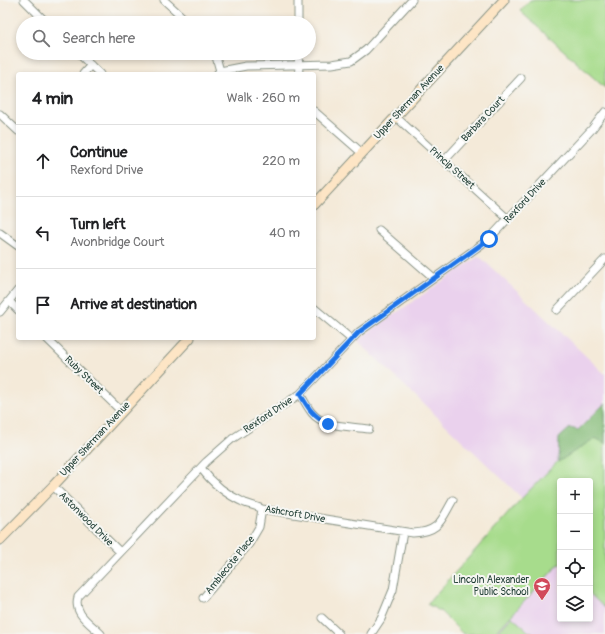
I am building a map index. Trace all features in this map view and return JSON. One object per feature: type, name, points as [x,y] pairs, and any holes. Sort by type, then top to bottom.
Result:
[{"type":"main road","name":"Upper Sherman Avenue","points":[[316,203],[504,0]]},
{"type":"main road","name":"Upper Sherman Avenue","points":[[0,540],[188,340]]},
{"type":"street","points":[[24,0],[40,16]]},
{"type":"street","points":[[164,0],[181,16]]},
{"type":"street","points":[[298,0],[298,16]]},
{"type":"street","points":[[223,72],[246,66],[332,64],[351,61],[366,50],[412,0]]},
{"type":"street","points":[[86,60],[98,72]]},
{"type":"street","points":[[216,60],[219,72]]},
{"type":"street","points":[[298,60],[299,72]]},
{"type":"street","points":[[85,72],[91,65]]},
{"type":"street","name":"Barbara Court","points":[[444,161],[521,78]]},
{"type":"street","name":"Rexford Drive","points":[[101,634],[79,613],[76,605],[78,597],[201,468],[232,439],[300,394],[359,332],[489,239],[592,129],[605,112]]},
{"type":"street","points":[[316,113],[362,153]]},
{"type":"street","points":[[0,114],[16,129]]},
{"type":"street","name":"Princip Street","points":[[396,117],[508,219]]},
{"type":"street","points":[[379,230],[434,278]]},
{"type":"street","points":[[0,233],[16,245]]},
{"type":"street","points":[[557,310],[605,259]]},
{"type":"street","points":[[0,312],[16,293]]},
{"type":"street","points":[[9,302],[16,308]]},
{"type":"street","points":[[316,310],[351,339]]},
{"type":"street","name":"Ruby Street","points":[[48,340],[121,411]]},
{"type":"street","points":[[300,394],[312,413],[328,424],[369,428]]},
{"type":"street","name":"Ashcroft Drive","points":[[201,468],[208,477],[225,492],[262,509],[413,534],[424,533],[437,527],[453,500]]},
{"type":"street","name":"Astonwood Drive","points":[[52,486],[120,552]]},
{"type":"street","name":"Amblecote Place","points":[[203,598],[249,544],[259,527],[262,509]]},
{"type":"street","points":[[371,634],[382,619],[393,590],[403,532]]},
{"type":"street","points":[[322,618],[339,634]]},
{"type":"shaded area","points":[[479,256],[605,374],[605,413],[522,498],[358,341],[370,331]]},
{"type":"shaded area","name":"Lincoln Alexander Public School","points":[[557,566],[557,622],[593,622],[593,597],[605,608],[605,634],[494,634]]},
{"type":"green space","points":[[530,0],[605,0],[605,88],[520,11]]},
{"type":"green space","points":[[605,403],[605,443],[595,438],[558,462],[559,438],[570,428],[578,430]]},
{"type":"green space","points":[[605,413],[605,608],[593,597],[593,478],[557,478],[557,566],[494,634],[463,634],[440,611],[427,604],[522,498]]},
{"type":"green space","points":[[512,617],[529,632],[534,634],[496,634]]},
{"type":"place","name":"Lincoln Alexander Public School","points":[[542,601]]},
{"type":"route","points":[[328,424],[312,413],[300,394],[359,332],[489,239]]}]
